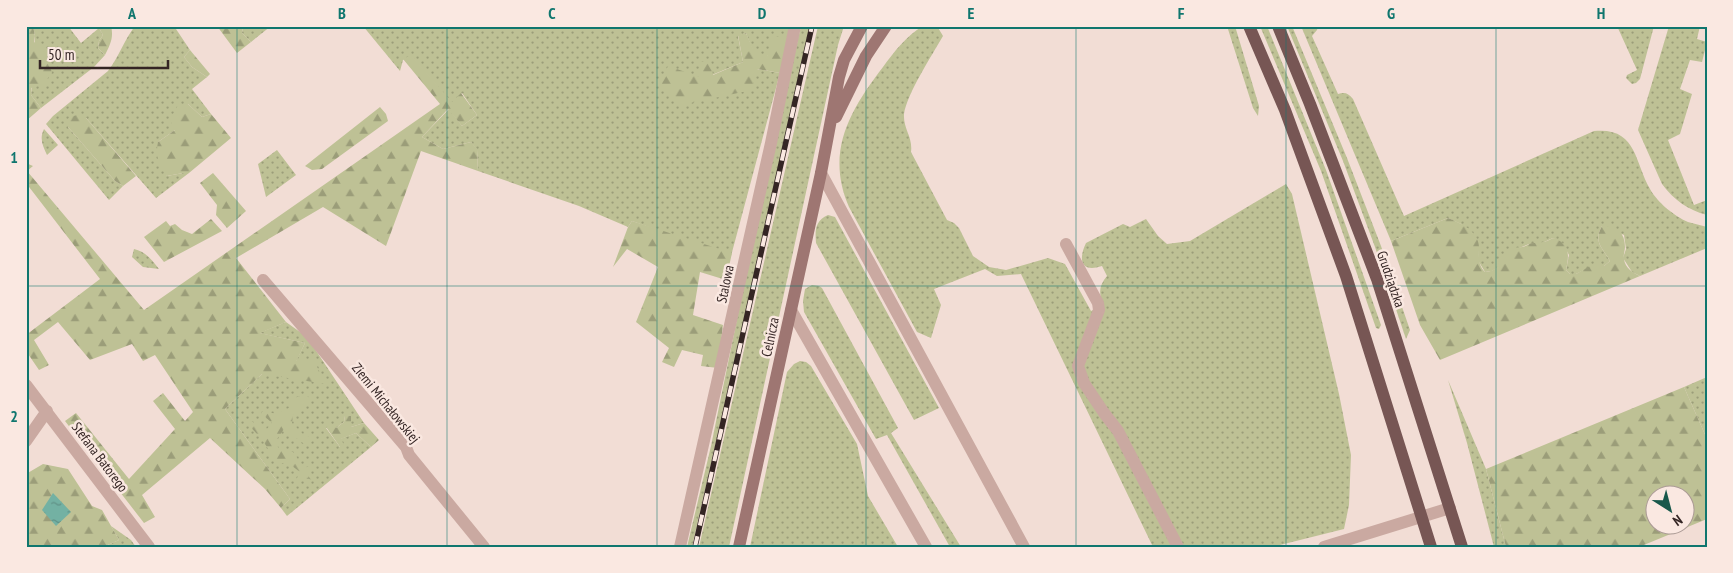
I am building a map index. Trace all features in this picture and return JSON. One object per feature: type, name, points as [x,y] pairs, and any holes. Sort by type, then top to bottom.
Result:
[{"type":"main road","points":[[1249,26],[1285,110],[1346,276],[1431,547]]},
{"type":"main road","name":"Grudziądzka","points":[[1278,26],[1377,279],[1462,547]]},
{"type":"street","name":"Stalowa","points":[[680,547],[767,162],[795,26]]},
{"type":"street","name":"Celnicza","points":[[739,547],[844,60],[862,26]]},
{"type":"street","name":"Celnicza","points":[[829,133],[854,78],[886,26]]},
{"type":"street","points":[[821,172],[1024,547]]},
{"type":"street","points":[[1066,244],[1098,303],[1099,310],[1078,366],[1084,383],[1118,431],[1178,547]]},
{"type":"street","name":"Ziemi Michałowskiej","points":[[263,280],[406,447],[409,455],[484,547]]},
{"type":"street","points":[[791,310],[926,547]]},
{"type":"street","name":"Stefana Batorego","points":[[26,385],[149,547]]},
{"type":"street","points":[[26,441],[47,411]]},
{"type":"street","points":[[1324,547],[1450,508]]},
{"type":"green space","points":[[26,26],[33,26],[34,42],[46,55],[52,72],[44,84],[31,88],[31,95],[41,108],[26,121]]},
{"type":"green space","points":[[33,26],[68,26],[81,43],[99,28],[103,35],[99,41],[98,48],[105,55],[94,67],[41,108],[31,95],[35,36]]},
{"type":"green space","points":[[101,26],[111,26],[112,30],[111,41],[105,55],[98,48],[99,41],[103,35],[99,28]]},
{"type":"green space","points":[[135,26],[174,26],[190,50],[184,57],[192,67],[207,77],[192,89],[211,114],[202,117],[188,104],[175,130],[158,142],[167,176],[189,173],[156,198],[86,118],[68,127],[115,181],[123,186],[109,200],[46,124],[53,116],[108,71]]},
{"type":"green space","points":[[217,26],[243,26],[242,33],[251,42],[237,53]]},
{"type":"green space","points":[[243,26],[271,26],[251,42],[242,33]]},
{"type":"green space","points":[[363,26],[791,26],[790,36],[767,56],[755,56],[746,33],[738,36],[743,62],[712,75],[700,62],[700,77],[660,85],[757,69],[780,73],[731,256],[632,221],[628,227],[579,206],[478,171],[477,150],[471,142],[443,149],[422,137],[449,109],[462,126],[477,115],[462,93],[452,103],[411,56],[403,60],[400,71]]},
{"type":"green space","points":[[801,26],[811,26],[692,547],[687,547],[711,446],[761,202]]},
{"type":"green space","points":[[818,26],[844,26],[838,45],[729,547],[699,547]]},
{"type":"green space","points":[[923,26],[937,26],[943,36],[920,75],[906,106],[904,119],[911,142],[911,152],[947,220],[959,228],[973,256],[989,267],[1006,270],[1048,258],[1065,264],[1091,311],[1104,305],[1100,290],[1107,276],[1102,266],[1090,268],[1083,264],[1082,255],[1086,243],[1123,224],[1130,227],[1146,219],[1158,236],[1167,244],[1190,241],[1286,184],[1292,194],[1339,394],[1351,455],[1349,505],[1344,529],[1272,547],[1153,547],[1021,274],[997,276],[985,269],[934,289],[941,305],[931,338],[917,332],[849,207],[842,187],[840,168],[845,132],[860,99],[896,50],[906,39]]},
{"type":"green space","points":[[1227,26],[1235,26],[1259,106],[1258,116],[1253,108]]},
{"type":"green space","points":[[1260,26],[1267,26],[1326,170],[1381,325],[1379,329],[1376,328],[1321,171]]},
{"type":"green space","points":[[1287,26],[1292,26],[1381,246],[1410,330],[1406,339],[1343,161]]},
{"type":"green space","points":[[1301,26],[1318,26],[1312,36],[1338,94],[1350,95],[1353,99],[1404,216],[1594,131],[1608,131],[1619,134],[1632,148],[1650,189],[1661,204],[1688,222],[1707,227],[1707,248],[1640,276],[1632,272],[1623,258],[1626,249],[1624,235],[1602,226],[1598,240],[1610,261],[1604,266],[1590,267],[1576,274],[1570,274],[1566,270],[1569,255],[1563,244],[1553,238],[1542,243],[1529,244],[1507,253],[1497,268],[1485,272],[1479,262],[1479,249],[1461,224],[1448,218],[1391,241]]},
{"type":"green space","points":[[1617,26],[1654,26],[1640,79],[1636,83],[1632,84],[1626,78],[1627,75],[1637,70]]},
{"type":"green space","points":[[1669,26],[1700,26],[1697,39],[1707,42],[1702,62],[1690,60],[1680,89],[1692,94],[1680,134],[1668,140],[1694,205],[1707,200],[1707,215],[1677,200],[1662,184],[1638,130]]},
{"type":"green space","points":[[746,33],[756,56],[767,56],[772,37],[790,36],[780,73],[757,69],[752,90],[681,105],[659,86],[668,66],[700,77],[700,62],[711,61],[713,75],[743,62],[738,35]]},
{"type":"green space","points":[[190,50],[210,74],[207,77],[192,67],[184,57]]},
{"type":"green space","points":[[411,55],[452,102],[461,93],[477,115],[462,126],[448,109],[422,137],[443,149],[471,142],[477,149],[478,171],[421,151],[386,246],[323,207],[236,258],[286,322],[260,333],[305,343],[296,362],[313,359],[326,384],[262,374],[225,409],[290,499],[281,508],[265,489],[210,438],[142,495],[155,517],[144,523],[65,421],[76,413],[129,479],[175,429],[153,401],[163,393],[185,421],[193,412],[155,355],[143,361],[132,344],[90,360],[58,322],[34,340],[49,365],[39,370],[26,351],[26,335],[100,279],[26,183],[26,163],[33,166],[27,171],[144,310],[440,104],[403,59]]},
{"type":"green space","points":[[188,104],[202,117],[211,114],[231,138],[189,173],[167,176],[158,160],[158,142],[175,130],[170,120],[178,105]]},
{"type":"green space","points":[[380,107],[386,114],[388,121],[322,169],[312,170],[305,166]]},
{"type":"green space","points":[[77,115],[86,118],[136,176],[123,186],[115,181],[68,127],[67,120]]},
{"type":"green space","points":[[44,129],[58,145],[47,155],[42,139]]},
{"type":"green space","points":[[277,150],[296,175],[266,197],[258,164]]},
{"type":"green space","points":[[213,173],[246,211],[227,228],[216,215],[217,205],[200,183]]},
{"type":"green space","points":[[828,215],[835,217],[939,408],[914,420],[816,243],[818,223]]},
{"type":"green space","points":[[1448,218],[1473,233],[1478,243],[1480,264],[1485,272],[1495,269],[1512,248],[1545,242],[1553,238],[1566,247],[1568,260],[1566,270],[1570,274],[1576,274],[1590,266],[1604,266],[1610,261],[1598,240],[1598,236],[1602,226],[1607,226],[1619,230],[1625,242],[1624,256],[1626,265],[1640,276],[1440,360],[1420,325],[1391,241]]},
{"type":"green space","points":[[211,219],[222,231],[164,262],[144,237],[166,221],[170,226],[175,224],[182,230],[192,234]]},
{"type":"green space","points":[[632,221],[732,253],[726,280],[700,272],[693,315],[723,325],[718,368],[701,366],[703,355],[682,350],[674,367],[662,362],[669,348],[636,322],[658,267],[627,249],[613,267]]},
{"type":"green space","points":[[134,249],[145,254],[159,269],[143,267],[132,257]]},
{"type":"green space","points":[[812,285],[822,288],[898,428],[891,433],[961,547],[950,547],[887,435],[876,439],[804,312],[805,289]]},
{"type":"green space","points":[[286,322],[307,337],[364,423],[351,427],[345,416],[344,422],[336,428],[326,428],[340,447],[340,439],[356,433],[371,447],[287,516],[281,508],[290,499],[225,409],[262,374],[295,363],[305,343],[259,333]]},
{"type":"green space","points":[[800,361],[806,362],[811,366],[857,444],[868,496],[898,547],[750,547],[787,372],[794,364]]},
{"type":"green space","points":[[1707,377],[1707,439],[1684,387]]},
{"type":"green space","points":[[1448,380],[1486,469],[1506,547],[1494,547],[1467,443]]},
{"type":"green space","points":[[1684,387],[1707,439],[1707,519],[1696,524],[1696,486],[1646,486],[1646,536],[1666,536],[1639,547],[1506,547],[1486,469]]},
{"type":"green space","points":[[304,394],[310,398],[293,415],[292,423],[303,434],[314,439],[307,446],[284,429],[275,442],[280,450],[293,452],[304,468],[312,465],[315,469],[306,473],[312,480],[304,477],[299,483],[296,480],[300,472],[287,462],[276,465],[263,441],[245,422],[248,419],[266,430],[272,423],[261,413],[264,410],[275,414],[289,408],[290,400]]},
{"type":"green space","points":[[345,416],[351,416],[351,427],[364,423],[379,440],[371,447],[356,433],[341,439],[344,445],[340,447],[326,427],[331,424],[336,428],[344,422]]},
{"type":"green space","points":[[43,464],[68,469],[92,506],[102,510],[119,540],[103,547],[26,547],[26,474]]},
{"type":"green space","points":[[111,526],[131,540],[136,547],[103,547],[119,540]]},
{"type":"water","points":[[53,493],[71,512],[56,526],[42,510]]},
{"type":"railway","points":[[695,547],[812,26]]}]
